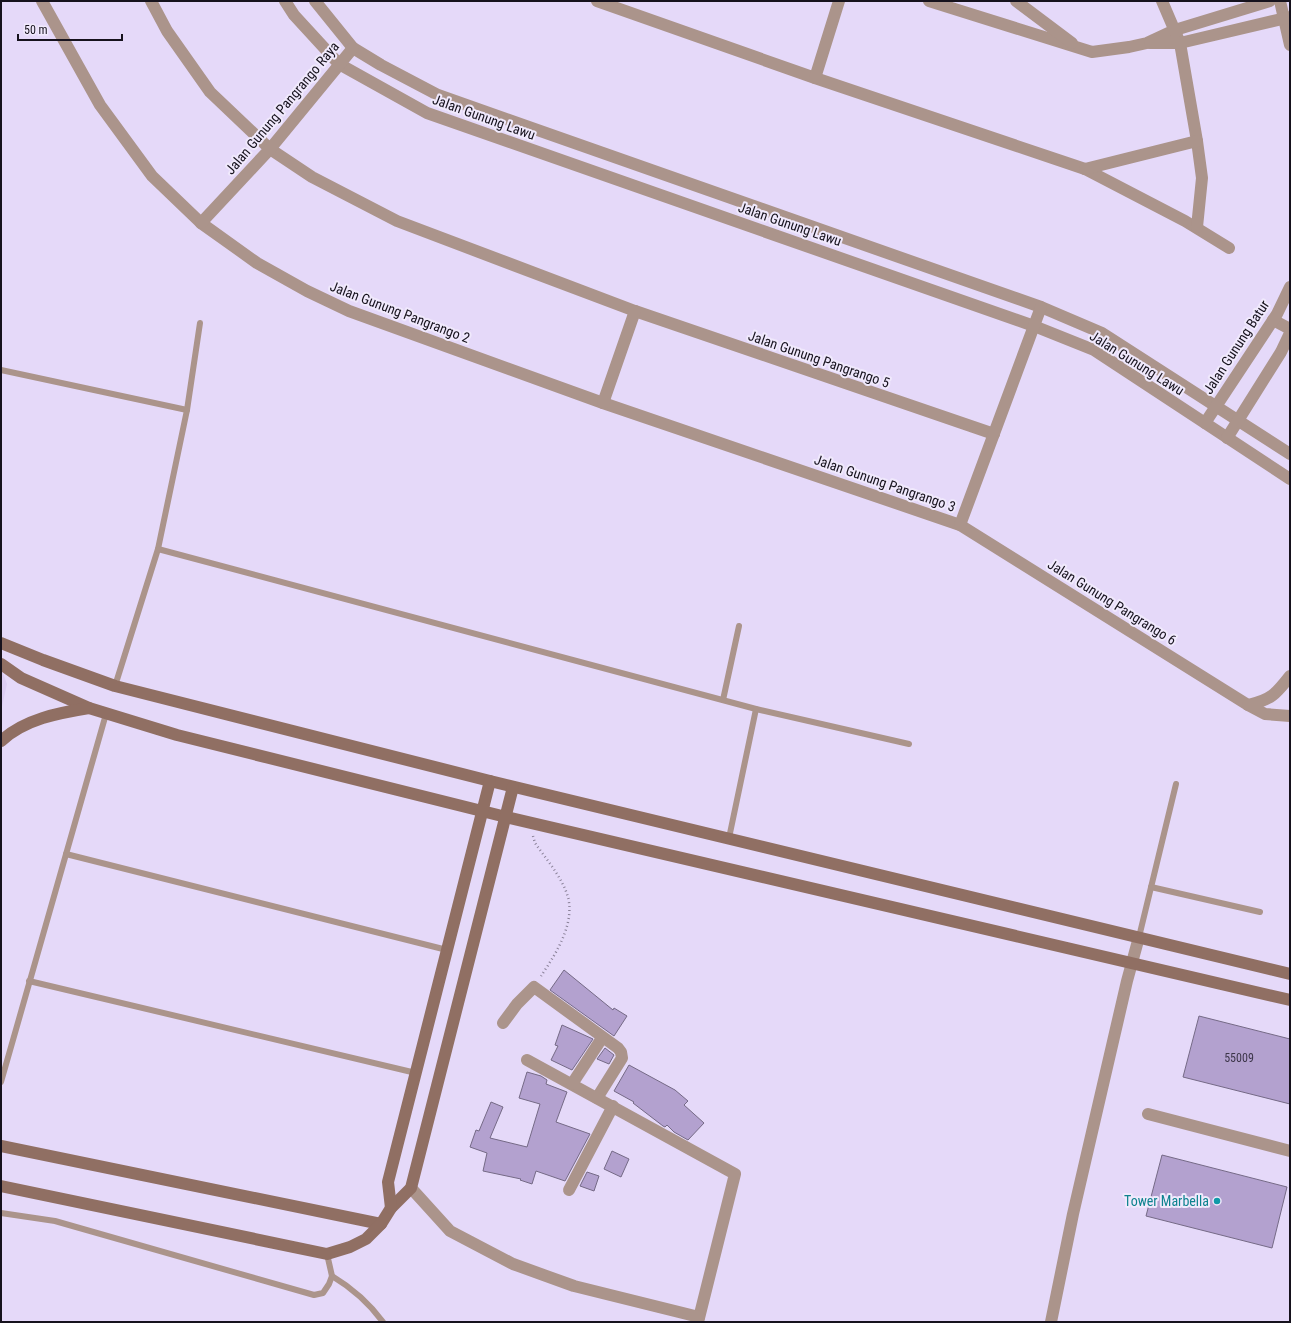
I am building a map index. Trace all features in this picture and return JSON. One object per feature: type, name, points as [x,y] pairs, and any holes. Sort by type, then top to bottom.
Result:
[{"type":"street","name":"Jalan Gunung Pangrango 2","points":[[42,1],[100,105],[152,176],[201,222],[257,263],[306,291],[349,311],[603,403]]},
{"type":"street","points":[[151,1],[167,31],[210,92],[270,149],[312,177],[397,222],[635,311],[603,403]]},
{"type":"street","name":"Jalan Gunung Lawu","points":[[286,1],[294,15],[339,64],[427,114],[1034,326],[1094,350],[1290,479]]},
{"type":"street","name":"Jalan Gunung Lawu","points":[[315,1],[353,48],[381,65],[438,95],[1041,307],[1102,333],[1290,454]]},
{"type":"street","points":[[597,1],[815,78],[1085,169],[1197,227],[1229,248]]},
{"type":"street","points":[[815,78],[839,1]]},
{"type":"street","points":[[930,1],[1092,52],[1147,43],[1180,43],[1287,17]]},
{"type":"street","points":[[1016,1],[1080,49]]},
{"type":"street","points":[[1162,1],[1180,43],[1197,141],[1202,178],[1197,227]]},
{"type":"street","points":[[1147,43],[1175,30],[1270,1]]},
{"type":"street","points":[[1280,1],[1287,17],[1290,46]]},
{"type":"street","name":"Jalan Gunung Pangrango Raya","points":[[201,222],[270,149],[353,48]]},
{"type":"street","points":[[1085,169],[1197,141]]},
{"type":"street","name":"Jalan Gunung Batur","points":[[1205,423],[1273,320],[1290,287]]},
{"type":"street","name":"Jalan Gunung Pangrango 3","points":[[603,403],[960,525],[1041,307]]},
{"type":"street","name":"Jalan Gunung Pangrango 5","points":[[635,311],[994,434]]},
{"type":"street","points":[[1273,320],[1290,329]]},
{"type":"street","points":[[1227,438],[1280,352],[1290,333]]},
{"type":"street","name":"Jalan Gunung Pangrango 6","points":[[960,525],[1248,705],[1265,714],[1290,716]]},
{"type":"street","points":[[1,643],[115,686],[513,787],[1290,974]]},
{"type":"street","points":[[1,664],[21,678],[89,708],[177,735],[535,824],[1290,1000]]},
{"type":"street","points":[[1248,705],[1264,701],[1275,695],[1290,676]]},
{"type":"street","points":[[1,741],[31,722],[55,714],[89,708]]},
{"type":"street","points":[[391,1208],[388,1182],[490,781]]},
{"type":"street","points":[[1,1186],[327,1254],[366,1240],[381,1224],[391,1208],[412,1188],[513,787]]},
{"type":"street","points":[[1051,1322],[1073,1214],[1131,963],[1139,937]]},
{"type":"street","points":[[503,1023],[517,1004],[534,987],[602,1038],[618,1048],[621,1052],[622,1058],[597,1098]]},
{"type":"street","points":[[572,1084],[602,1038]]},
{"type":"street","points":[[412,1188],[450,1231],[513,1264],[574,1286],[699,1320],[734,1174],[613,1106],[526,1060]]},
{"type":"street","points":[[569,1190],[613,1106]]},
{"type":"street","points":[[1148,1114],[1290,1151]]},
{"type":"street","points":[[1,1146],[381,1224]]},
{"type":"lane","points":[[115,686],[158,549],[187,410],[200,323]]},
{"type":"lane","points":[[1,370],[187,410]]},
{"type":"lane","points":[[158,549],[756,709],[909,744]]},
{"type":"lane","points":[[723,700],[739,626]]},
{"type":"lane","points":[[729,838],[756,709]]},
{"type":"lane","points":[[1,1082],[106,714]]},
{"type":"lane","points":[[1139,937],[1176,784]]},
{"type":"lane","points":[[66,854],[447,950]]},
{"type":"lane","points":[[1151,887],[1260,912]]},
{"type":"lane","points":[[29,981],[416,1072]]},
{"type":"lane","points":[[1,1213],[55,1221],[314,1295],[323,1293],[332,1276],[327,1254]]},
{"type":"lane","points":[[332,1276],[351,1287],[375,1311],[383,1322]]},
{"type":"path","points":[[534,987],[552,959],[563,935],[569,906],[568,896],[558,876],[533,839],[535,824]]},
{"type":"shaded area","points":[[1,668],[7,684],[1,711]]},
{"type":"building","points":[[564,970],[613,1010],[614,1008],[627,1016],[614,1036],[550,990]]},
{"type":"building","points":[[1199,1016],[1290,1039],[1290,1104],[1183,1077]]},
{"type":"building","points":[[562,1025],[593,1039],[572,1070],[551,1060],[558,1046],[555,1045]]},
{"type":"building","points":[[605,1048],[614,1055],[609,1064],[597,1059]]},
{"type":"building","points":[[629,1065],[675,1090],[688,1101],[684,1105],[704,1123],[688,1140],[674,1132],[667,1125],[665,1127],[663,1126],[633,1103],[634,1102],[614,1091]]},
{"type":"building","points":[[527,1072],[541,1076],[547,1080],[546,1084],[567,1092],[556,1122],[590,1134],[565,1181],[536,1171],[532,1184],[520,1180],[521,1179],[483,1171],[487,1153],[470,1147],[476,1130],[479,1131],[491,1102],[503,1107],[490,1138],[527,1147],[540,1104],[519,1098]]},
{"type":"building","points":[[612,1151],[629,1159],[621,1177],[604,1169]]},
{"type":"building","name":"Tower Marbella","points":[[1162,1155],[1287,1187],[1272,1248],[1146,1216]]},
{"type":"building","points":[[587,1172],[599,1176],[594,1191],[580,1186]]},
{"type":"place","name":"Tower Marbella","points":[[1217,1201]]}]
